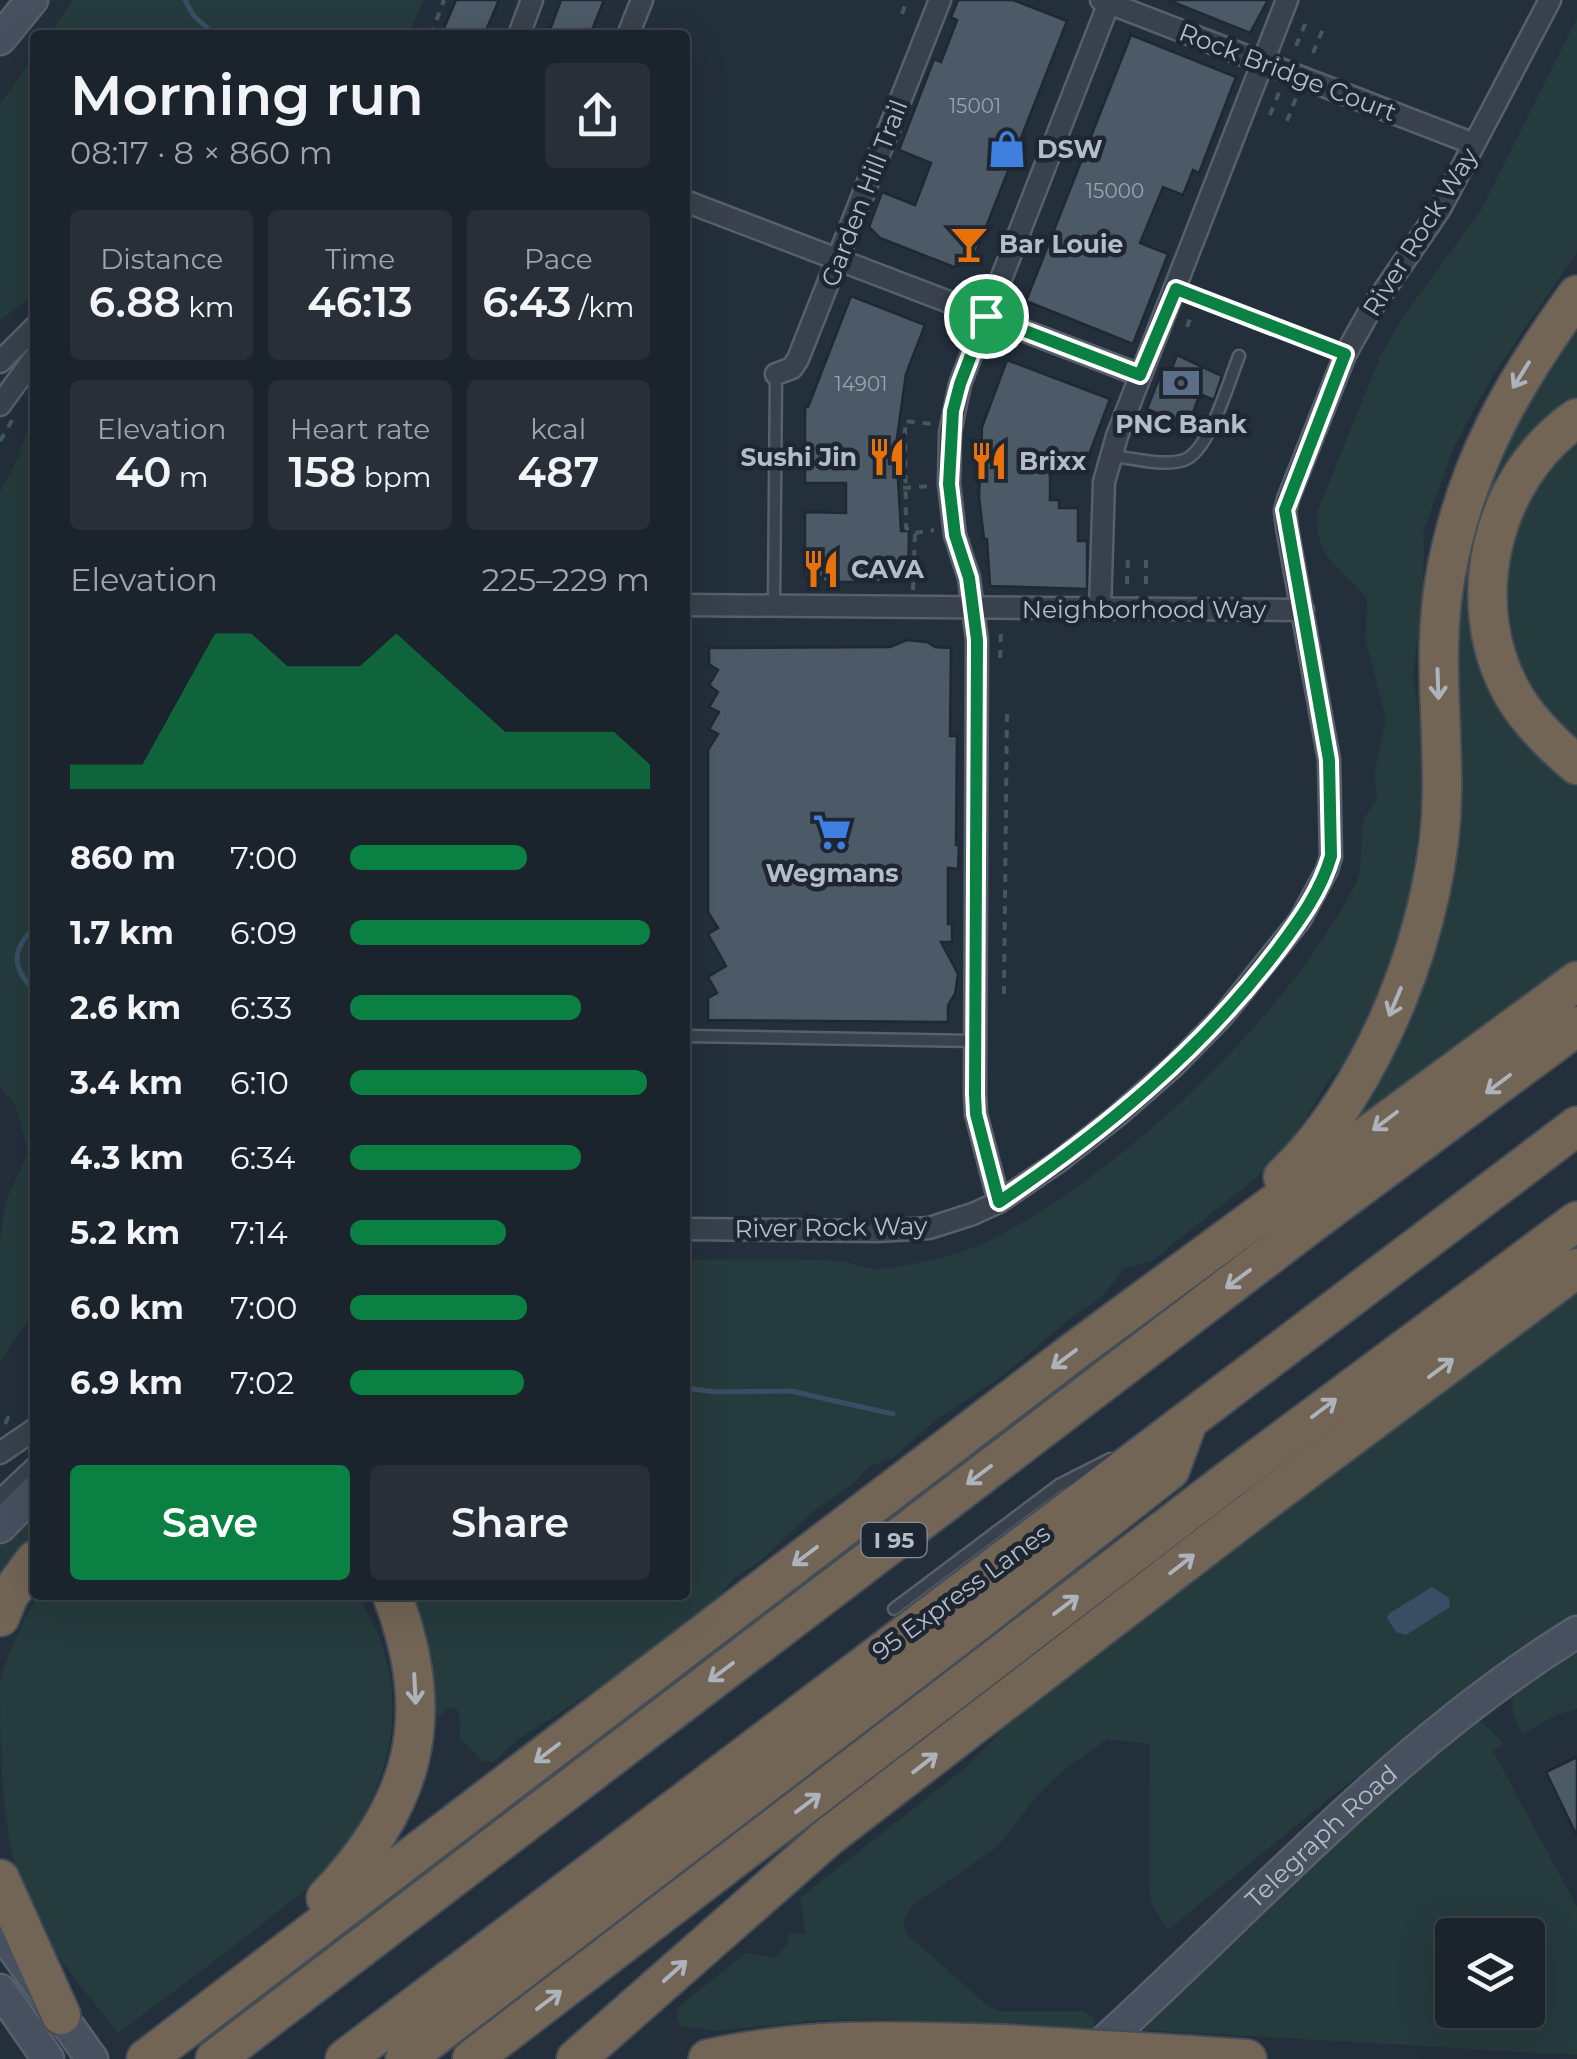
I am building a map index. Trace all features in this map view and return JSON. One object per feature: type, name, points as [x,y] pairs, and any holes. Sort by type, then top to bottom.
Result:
[{"type":"highway","points":[[1142,1301],[1299,1160],[1346,1097],[1378,1042],[1423,923],[1435,871],[1442,793],[1437,667],[1440,611],[1456,526],[1490,433],[1513,388],[1577,295]]},
{"type":"highway","points":[[1577,418],[1546,444],[1510,498],[1498,525],[1488,576],[1492,632],[1513,694],[1542,732],[1577,764]]},
{"type":"highway","points":[[146,2059],[1142,1301],[1577,981]]},
{"type":"highway","name":"I 95","points":[[215,2059],[1293,1237],[1577,1026]]},
{"type":"highway","name":"95 Express Lanes","points":[[345,2059],[1577,1126]]},
{"type":"highway","points":[[472,2059],[1244,1468],[1577,1220]]},
{"type":"highway","points":[[576,2059],[828,1838],[1261,1504],[1577,1268]]},
{"type":"highway","points":[[405,2059],[1170,1470],[1187,1424]]},
{"type":"highway","points":[[0,1617],[30,1567]]},
{"type":"highway","points":[[211,2009],[359,1863],[393,1808],[413,1741],[416,1691],[409,1644],[394,1600]]},
{"type":"highway","points":[[0,1879],[47,2037]]},
{"type":"highway","points":[[708,2059],[784,2044],[854,2039],[1247,2059]]},
{"type":"street","points":[[0,39],[32,0]]},
{"type":"street","points":[[520,30],[532,0]]},
{"type":"street","points":[[630,30],[642,0]]},
{"type":"street","name":"Garden Hill Trail","points":[[776,374],[792,368],[798,359],[940,0]]},
{"type":"street","points":[[1100,610],[1104,482],[1111,456],[1287,0]]},
{"type":"street","name":"River Rock Way","points":[[694,1229],[930,1228],[999,1202],[1058,1162],[1174,1066],[1263,969],[1314,897],[1331,856],[1328,748],[1285,510],[1345,354],[1440,209],[1550,0]]},
{"type":"street","points":[[999,1202],[976,1114],[978,658],[969,578],[955,535],[949,484],[950,433],[960,384],[1106,1]]},
{"type":"street","name":"Rock Bridge Court","points":[[1106,1],[1474,144]]},
{"type":"street","points":[[690,203],[1140,375]]},
{"type":"street","points":[[0,362],[30,332]]},
{"type":"street","points":[[0,405],[30,364]]},
{"type":"street","name":"Neighborhood Way","points":[[690,605],[1302,610]]},
{"type":"street","points":[[0,1453],[30,1432]]},
{"type":"street","points":[[0,1464],[26,1488]]},
{"type":"street","points":[[0,1501],[26,1488]]},
{"type":"street","points":[[0,1526],[26,1488]]},
{"type":"street","name":"Telegraph Road","points":[[1084,2059],[1421,1744],[1488,1692],[1577,1632]]},
{"type":"street","points":[[0,1930],[47,2037]]},
{"type":"street","points":[[0,1990],[47,2037],[92,2059]]},
{"type":"lane","points":[[1176,289],[1345,354]]},
{"type":"lane","points":[[1111,456],[1176,462],[1194,455],[1209,430],[1239,356]]},
{"type":"lane","points":[[774,606],[776,374]]},
{"type":"lane","points":[[690,1036],[975,1040]]},
{"type":"lane","points":[[894,1609],[1059,1485],[1187,1424]]},
{"type":"path","points":[[433,30],[444,0]]},
{"type":"path","points":[[902,14],[907,0]]},
{"type":"path","points":[[1296,46],[1306,22]]},
{"type":"path","points":[[1313,52],[1323,29]]},
{"type":"path","points":[[1287,121],[1304,76]]},
{"type":"path","points":[[1270,115],[1280,90]]},
{"type":"path","points":[[1187,326],[1192,313]]},
{"type":"path","points":[[934,530],[915,533],[906,528],[905,419],[938,426]]},
{"type":"path","points":[[903,488],[928,486]]},
{"type":"path","points":[[914,590],[915,533]]},
{"type":"path","points":[[1128,556],[1128,584]]},
{"type":"path","points":[[1146,557],[1146,584]]},
{"type":"path","points":[[1000,658],[1002,628]]},
{"type":"path","points":[[1004,994],[1007,710]]},
{"type":"path","points":[[992,836],[1007,837]]},
{"type":"green space","points":[[73,0],[424,0],[410,30],[52,30]]},
{"type":"green space","points":[[1577,18],[1577,252],[1490,380],[1455,445],[1424,529],[1423,594],[1413,677],[1423,746],[1414,872],[1404,927],[1381,1001],[1345,1063],[1328,1081],[1280,1153],[1256,1178],[1152,1261],[1124,1268],[1101,1298],[1067,1321],[1008,1372],[936,1420],[894,1457],[870,1466],[758,1563],[734,1578],[720,1595],[615,1677],[519,1739],[493,1762],[482,1761],[460,1739],[456,1708],[448,1707],[441,1716],[434,1715],[430,1675],[410,1600],[690,1600],[690,1259],[837,1261],[881,1269],[934,1259],[984,1243],[1035,1215],[1142,1136],[1243,1039],[1326,935],[1358,877],[1363,826],[1377,799],[1374,775],[1386,719],[1366,642],[1367,598],[1324,550],[1317,526],[1318,510],[1381,355],[1404,315],[1480,212]]},
{"type":"green space","points":[[30,62],[30,298],[0,320],[0,104]]},
{"type":"green space","points":[[1577,314],[1577,405],[1476,583],[1577,781],[1577,962],[1310,1166],[1420,989],[1451,599],[1489,455]]},
{"type":"green space","points":[[30,424],[30,1314],[0,1364],[0,1240],[6,1201],[28,1153],[16,1106],[0,1086],[0,492]]},
{"type":"green space","points":[[1577,443],[1577,748],[1539,709],[1528,690],[1515,644],[1509,587],[1515,534],[1524,509],[1537,486]]},
{"type":"green space","points":[[1577,1290],[1577,1619],[1463,1690],[1168,1930],[1152,1905],[1149,1886],[1150,1744],[1107,1739],[1037,1796],[997,1847],[912,1906],[903,1922],[909,1936],[987,2005],[999,2011],[1083,2011],[1094,2018],[1091,2036],[888,2019],[822,2020],[717,2031],[681,2026],[677,2014],[683,2003],[746,1953],[775,1958],[788,1943],[789,1933],[806,1934],[800,1898],[966,1767],[1013,1719]]},
{"type":"green space","points":[[30,1513],[30,1538],[0,1571],[0,1544]]},
{"type":"green space","points":[[35,1600],[360,1600],[384,1650],[392,1706],[385,1762],[350,1843],[339,1859],[242,1940],[118,2033],[32,1916],[11,1851],[2,1767],[0,1687],[5,1665]]},
{"type":"green space","points":[[1577,1651],[1577,1709],[1556,1715],[1522,1734],[1512,1707],[1518,1690]]},
{"type":"green space","points":[[1471,1722],[1483,1723],[1504,1744],[1493,1751],[1577,1907],[1577,2055],[1143,2030],[1405,1778]]},
{"type":"water","points":[[1432,1587],[1449,1598],[1450,1607],[1406,1635],[1396,1632],[1387,1618],[1390,1613]]},
{"type":"building","points":[[456,0],[499,0],[486,30],[443,30]]},
{"type":"building","points":[[561,0],[604,0],[592,30],[550,30]]},
{"type":"building","points":[[958,0],[1013,0],[1067,21],[973,260],[954,267],[880,238],[869,227],[882,192],[915,205],[931,163],[899,150],[934,59],[941,62],[957,20],[951,17]]},
{"type":"building","points":[[1168,0],[1268,0],[1250,33]]},
{"type":"building","points":[[1131,35],[1236,77],[1199,173],[1193,170],[1183,195],[1163,187],[1140,243],[1168,254],[1133,344],[1026,301]]},
{"type":"building","points":[[851,296],[925,325],[906,374],[896,445],[901,531],[909,531],[908,582],[823,582],[823,577],[805,577],[805,512],[846,513],[846,483],[805,483],[805,407]]},
{"type":"building","name":"PNC Bank","points":[[1177,355],[1222,376],[1214,400],[1200,394],[1188,426],[1147,409],[1163,368],[1171,371]]},
{"type":"building","points":[[1007,360],[1110,399],[1087,460],[1050,460],[1050,500],[1059,500],[1059,508],[1078,508],[1078,541],[1087,541],[1087,589],[990,586],[979,497],[982,427]]},
{"type":"building","name":"Wegmans","points":[[907,640],[951,648],[950,736],[957,736],[959,845],[958,869],[948,868],[948,924],[952,924],[952,942],[941,942],[958,974],[955,994],[948,1005],[948,1022],[708,1020],[708,998],[717,993],[708,977],[726,966],[708,934],[718,928],[708,912],[708,750],[718,734],[709,729],[719,712],[709,707],[718,692],[709,685],[718,670],[709,664],[709,648],[890,647]]},
{"type":"building","points":[[1577,1757],[1577,1836],[1546,1772]]},
{"type":"waterway","points":[[185,0],[193,15],[210,30]]},
{"type":"waterway","points":[[30,933],[21,944],[17,959],[30,985]]},
{"type":"waterway","points":[[690,1389],[791,1391],[893,1414]]},
{"type":"place","name":"DSW","points":[[1007,149]]},
{"type":"place","name":"Bar Louie","points":[[969,244]]},
{"type":"place","name":"PNC Bank","points":[[1181,383]]},
{"type":"place","name":"Sushi Jin","points":[[887,457]]},
{"type":"place","name":"Brixx","points":[[989,461]]},
{"type":"place","name":"CAVA","points":[[821,569]]},
{"type":"place","name":"Wegmans","points":[[832,832]]},
{"type":"route","points":[[1176,289],[1345,354],[1285,510],[1329,760],[1332,840],[1327,870],[1300,920],[1263,969],[1174,1066],[1058,1162],[999,1202],[976,1114],[975,1094],[977,640],[969,578],[955,535],[949,484],[953,411],[986,316],[1140,375],[1176,289]]}]
